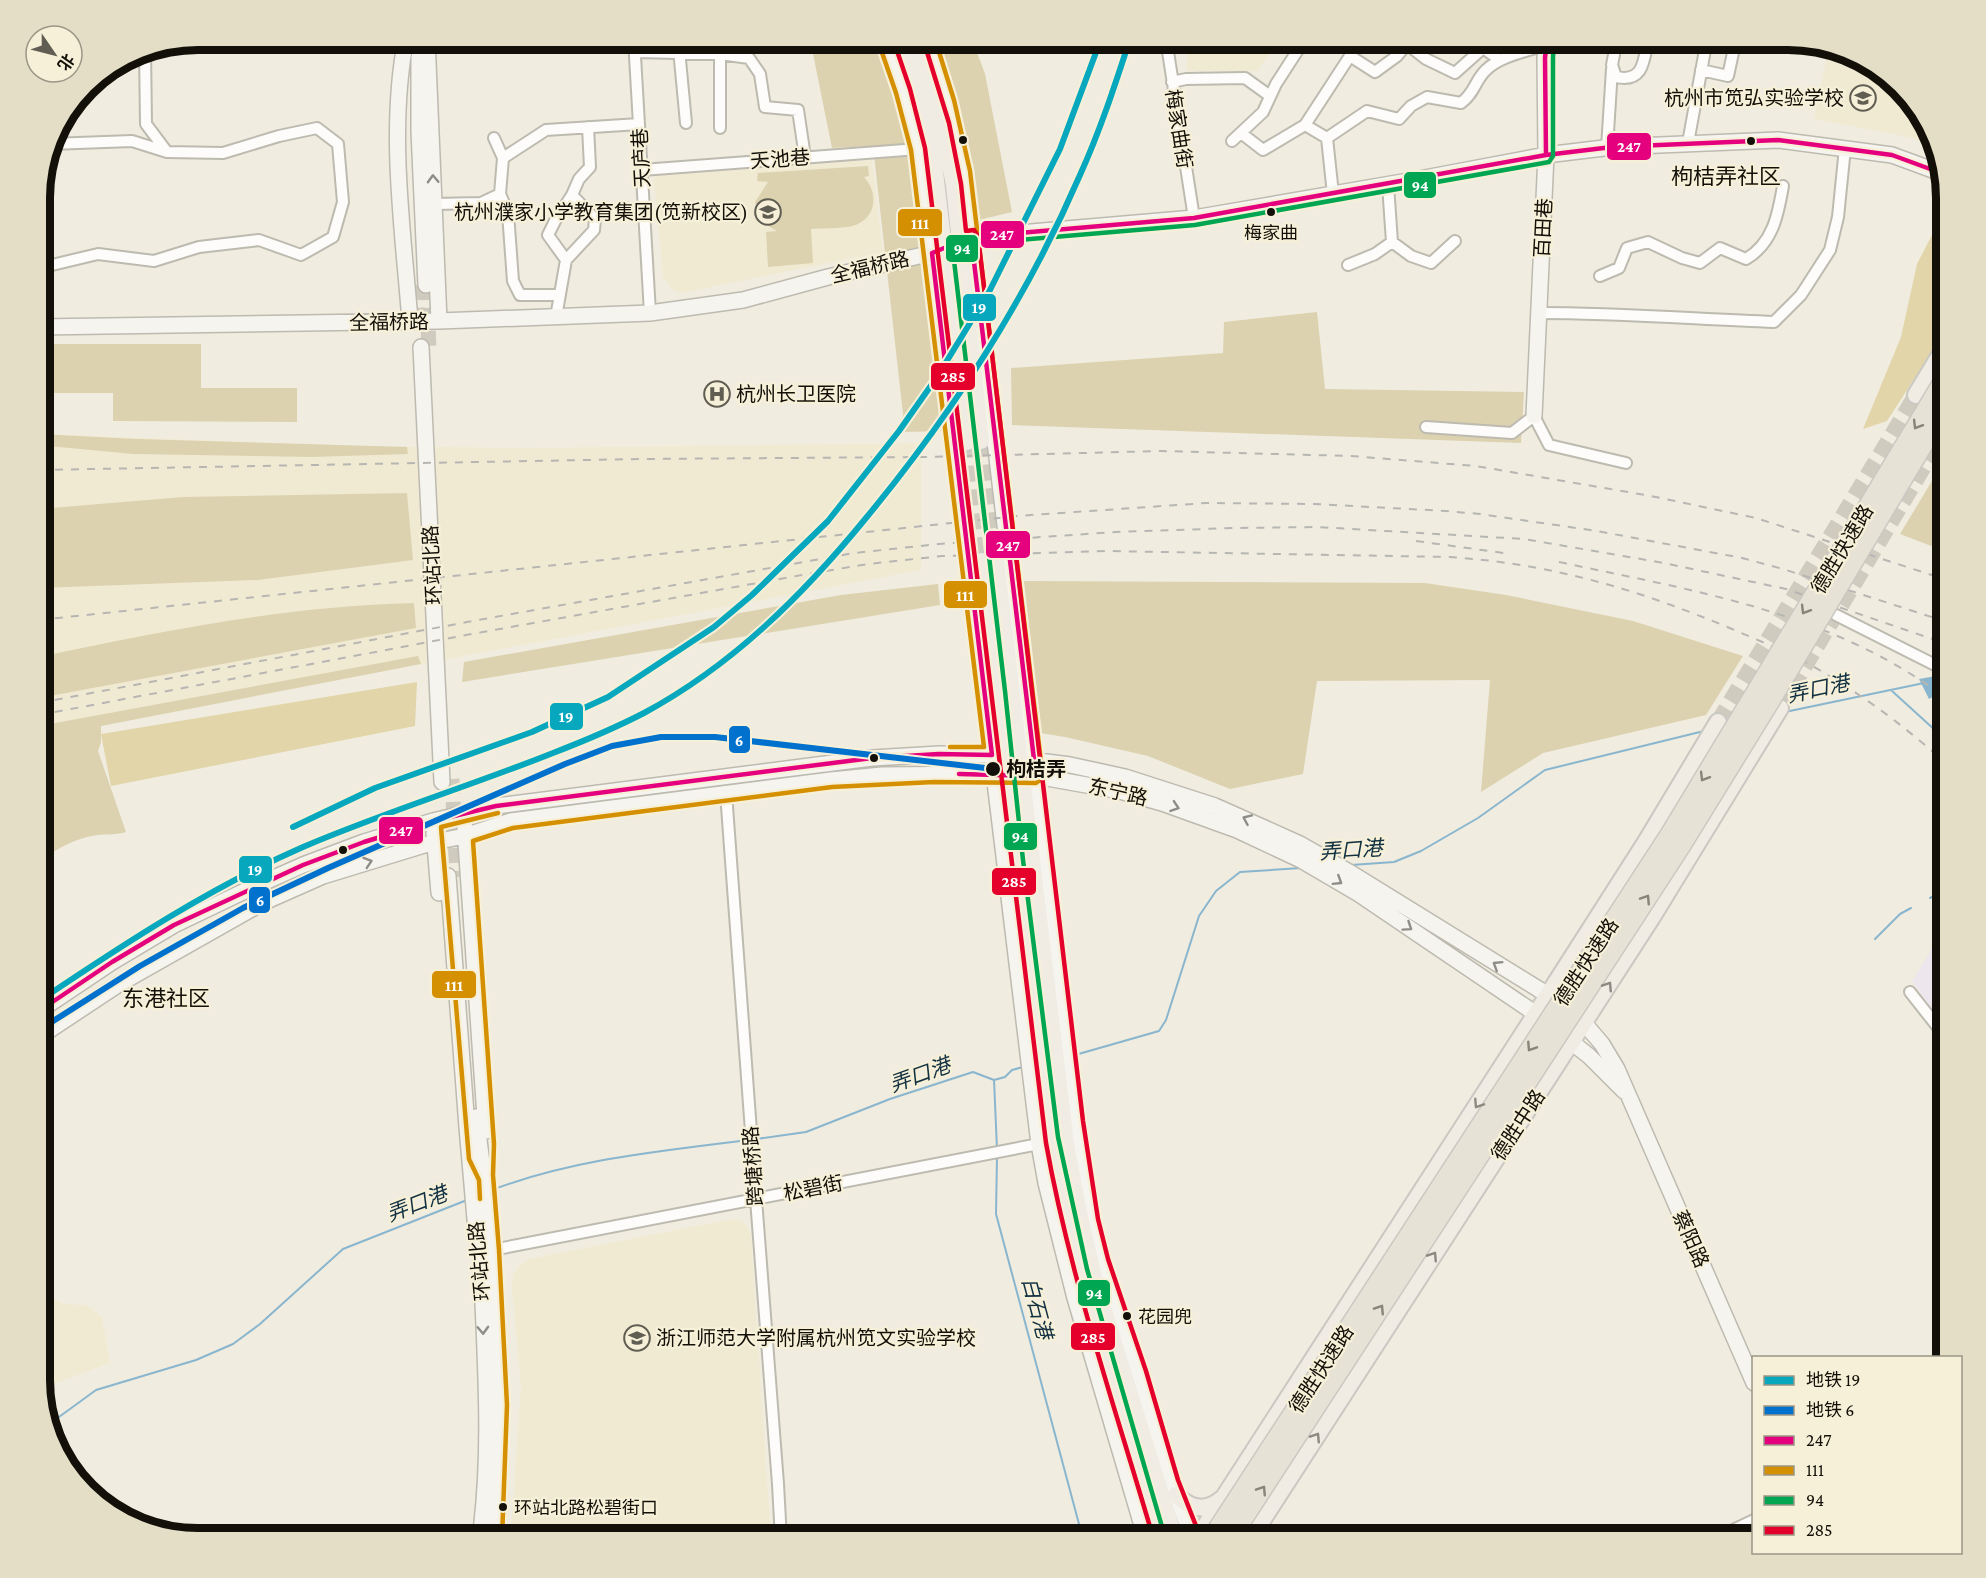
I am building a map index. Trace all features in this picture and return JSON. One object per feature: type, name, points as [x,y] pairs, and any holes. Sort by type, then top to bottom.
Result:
[{"type":"highway","name":"德胜快速路","points":[[1218,1528],[1670,834],[1936,393]]},
{"type":"highway","name":"德胜快速路","points":[[1237,1528],[1681,846],[1772,700],[1936,424]]},
{"type":"main road","points":[[404,50],[399,72],[398,140],[410,321]]},
{"type":"main road","points":[[407,50],[409,132],[421,285],[420,50]]},
{"type":"main road","points":[[427,50],[439,321]]},
{"type":"main road","points":[[889,50],[903,91],[918,149],[952,245],[1014,766]]},
{"type":"main road","points":[[903,50],[918,92],[932,147],[952,245],[1047,1045],[1051,1085],[1051,1138],[1105,1378],[1143,1528]]},
{"type":"main road","points":[[918,50],[942,124],[954,185],[952,245],[974,442]]},
{"type":"main road","points":[[930,50],[947,102],[963,172],[952,245]]},
{"type":"main road","name":"百田巷","points":[[1534,416],[1546,155],[1546,50]]},
{"type":"main road","name":"全福桥路","points":[[50,327],[439,321],[650,313],[743,300],[952,245],[1194,218],[1546,155],[1606,148],[1778,140],[1892,155],[1934,170]]},
{"type":"main road","name":"环站北路","points":[[425,348],[447,781]]},
{"type":"main road","points":[[1916,395],[1936,362]]},
{"type":"main road","points":[[989,560],[1014,766],[1046,930],[1047,1045],[1051,1085],[1070,1121],[1101,1261],[1139,1372],[1176,1495],[1190,1528]]},
{"type":"main road","name":"德胜中路","points":[[1257,1528],[1652,917],[1776,714]]},
{"type":"main road","points":[[1203,1528],[1536,1014],[1715,729]]},
{"type":"main road","name":"东宁路","points":[[50,1004],[165,930],[238,894],[357,844],[434,821],[496,806],[872,758],[939,754],[1014,766],[1120,791],[1162,803],[1237,830],[1278,849],[1359,894],[1536,1014],[1589,1056],[1628,1095]]},
{"type":"main road","name":"东宁路","points":[[50,1030],[118,984],[262,903],[323,876],[434,842],[465,836],[511,820],[882,775],[1014,766],[1071,765],[1125,777],[1168,790],[1243,817],[1300,844],[1548,995],[1584,1023]]},
{"type":"main road","points":[[463,814],[488,1145],[478,1179]]},
{"type":"main road","points":[[434,821],[462,1161],[478,1179]]},
{"type":"main road","name":"环站北路","points":[[452,876],[500,1405],[495,1528]]},
{"type":"main road","name":"蔡阳路","points":[[1584,1023],[1602,1044],[1617,1069],[1752,1378]]},
{"type":"main road","points":[[1051,1085],[1032,1145],[1154,1528]]},
{"type":"main road","points":[[1070,1121],[1078,1208],[1095,1282],[1172,1528]]},
{"type":"main road","name":"环站北路","points":[[481,1528],[487,1438],[486,1251]]},
{"type":"main road","points":[[1148,1448],[1154,1426]]},
{"type":"main road","points":[[1176,1495],[1185,1504],[1205,1508],[1214,1505],[1225,1496]]},
{"type":"street","points":[[680,50],[686,123]]},
{"type":"street","points":[[720,128],[720,54],[722,50]]},
{"type":"street","name":"梅家曲街","points":[[1168,50],[1194,218]]},
{"type":"street","points":[[1298,50],[1276,84],[1263,112],[1236,137],[1263,150],[1305,125],[1354,50]]},
{"type":"street","points":[[1350,56],[1375,72],[1397,56],[1401,50]]},
{"type":"street","points":[[1416,50],[1426,59],[1455,73],[1482,50]]},
{"type":"street","points":[[1487,50],[1500,60]]},
{"type":"street","points":[[1327,138],[1367,111],[1399,119],[1426,96],[1461,104],[1471,96],[1484,71],[1500,60],[1526,50]]},
{"type":"street","points":[[1606,148],[1615,50]]},
{"type":"street","points":[[1612,65],[1616,77],[1627,79],[1636,75],[1643,65],[1646,50]]},
{"type":"street","points":[[1688,143],[1705,50]]},
{"type":"street","points":[[1701,70],[1728,75],[1734,50]]},
{"type":"street","points":[[635,52],[720,54],[749,58],[760,74],[765,107],[798,110],[805,158]]},
{"type":"street","name":"天庐巷","points":[[635,52],[650,313]]},
{"type":"street","points":[[145,59],[146,124],[167,152]]},
{"type":"street","points":[[1172,82],[1186,79],[1245,78],[1270,96]]},
{"type":"street","points":[[503,158],[546,130],[639,124]]},
{"type":"street","points":[[1305,125],[1327,138]]},
{"type":"street","points":[[566,260],[549,235],[579,179],[590,167],[588,127]]},
{"type":"street","points":[[50,265],[98,254],[154,261],[199,247],[259,240],[301,255],[333,237],[343,202],[338,144],[316,128],[279,136],[223,153],[167,152],[132,141],[60,144]]},
{"type":"street","points":[[494,138],[503,158],[500,194],[508,213],[513,281],[520,295],[559,295]]},
{"type":"street","points":[[1327,138],[1333,194]]},
{"type":"street","points":[[1539,313],[1592,313],[1774,322],[1801,295],[1830,250],[1838,217],[1845,148]]},
{"type":"street","name":"天池巷","points":[[642,170],[918,149]]},
{"type":"street","points":[[1388,185],[1392,242],[1411,256],[1431,262],[1455,241]]},
{"type":"street","points":[[1600,276],[1618,268],[1628,248],[1648,242],[1682,258],[1700,262],[1720,248],[1746,259],[1758,252],[1777,222],[1783,186]]},
{"type":"street","points":[[434,204],[481,203],[500,194]]},
{"type":"street","points":[[556,317],[566,260],[594,231],[595,219],[572,195]]},
{"type":"street","points":[[1348,265],[1376,254],[1392,242]]},
{"type":"street","points":[[1426,427],[1512,433],[1534,416],[1549,445],[1626,463]]},
{"type":"street","points":[[1836,615],[1936,665]]},
{"type":"street","name":"跨塘桥路","points":[[726,793],[780,1528]]},
{"type":"street","points":[[1910,992],[1936,1025]]},
{"type":"street","name":"松碧街","points":[[486,1251],[1032,1145]]},
{"type":"street","points":[[1737,1528],[1752,1521]]},
{"type":"shaded area","points":[[812,50],[976,50],[985,74],[1012,212],[933,231],[947,431],[905,432],[873,146],[832,148]]},
{"type":"shaded area","points":[[1187,50],[1273,50],[1257,71],[1187,71]]},
{"type":"shaded area","name":"杭州市笕弘实验学校","points":[[1827,55],[1836,57],[1863,69],[1886,86],[1912,115],[1927,144],[1913,138],[1814,119]]},
{"type":"shaded area","name":"杭州濮家小学教育集团(笕新校区)","points":[[872,160],[883,252],[682,293],[673,290],[663,276],[653,171]]},
{"type":"shaded area","points":[[868,166],[869,176],[864,177],[871,189],[873,202],[865,220],[849,227],[811,229],[813,263],[768,267],[766,232],[777,231],[765,223],[758,212],[755,202],[768,182],[757,181],[758,173]]},
{"type":"shaded area","points":[[1936,227],[1936,268],[1934,271],[1936,273],[1936,345],[1887,421],[1863,429],[1901,337],[1917,264]]},
{"type":"shaded area","points":[[1317,312],[1325,389],[1524,392],[1521,443],[1012,425],[1011,368],[1223,353],[1224,322]]},
{"type":"shaded area","points":[[50,344],[201,344],[201,388],[297,388],[297,422],[113,421],[113,393],[50,393]]},
{"type":"shaded area","points":[[50,434],[353,446],[530,448],[921,443],[921,570],[50,736]]},
{"type":"shaded area","points":[[50,435],[407,447],[408,454],[311,457],[133,454],[50,446]]},
{"type":"shaded area","points":[[1936,474],[1936,548],[1900,534]]},
{"type":"shaded area","points":[[407,493],[413,560],[258,580],[50,588],[50,508],[183,497]]},
{"type":"shaded area","points":[[1023,581],[1425,583],[1506,595],[1633,621],[1743,656],[1706,715],[1543,753],[1481,792],[1490,680],[1317,681],[1303,774],[1230,789],[1148,756],[1040,733],[1035,707]]},
{"type":"shaded area","points":[[938,584],[940,605],[462,682],[464,662],[841,595]]},
{"type":"shaded area","points":[[414,603],[416,628],[50,696],[50,655],[225,621],[367,605]]},
{"type":"shaded area","points":[[418,656],[421,664],[101,726],[101,742],[98,751],[126,832],[97,835],[73,841],[50,855],[50,724]]},
{"type":"shaded area","points":[[417,682],[415,726],[111,786],[101,734]]},
{"type":"shaded area","points":[[1936,940],[1936,1016],[1912,981]]},
{"type":"shaded area","name":"浙江师范大学附属杭州笕文实验学校","points":[[733,1219],[742,1221],[748,1227],[751,1236],[770,1528],[511,1528],[521,1388],[512,1288],[513,1275],[520,1265],[529,1259]]},
{"type":"shaded area","points":[[50,1296],[64,1304],[87,1305],[102,1317],[110,1363],[50,1385]]},
{"type":"water","points":[[1936,676],[1936,695],[1929,699],[1919,679]]},
{"type":"waterway","name":"弄口港","points":[[1785,712],[1924,683]]},
{"type":"waterway","points":[[1892,691],[1936,731]]},
{"type":"waterway","name":"弄口港","points":[[1351,865],[1394,862],[1421,851],[1478,818],[1545,770],[1704,731]]},
{"type":"waterway","name":"弄口港","points":[[1075,1055],[1159,1031],[1166,1020],[1199,916],[1216,891],[1240,872],[1301,868]]},
{"type":"waterway","points":[[1930,898],[1936,895]]},
{"type":"waterway","points":[[1875,939],[1900,914],[1911,908]]},
{"type":"waterway","name":"弄口港","points":[[756,1139],[806,1132],[890,1099],[973,1072],[994,1080],[1023,1067]]},
{"type":"waterway","name":"白石港","points":[[994,1080],[997,1149]]},
{"type":"waterway","name":"弄口港","points":[[492,1190],[523,1179],[586,1163],[748,1140]]},
{"type":"waterway","name":"白石港","points":[[997,1157],[996,1214],[1080,1528]]},
{"type":"waterway","name":"弄口港","points":[[55,1420],[96,1390],[196,1360],[233,1344],[260,1324],[343,1249],[467,1200]]},
{"type":"tunnel","points":[[415,285],[418,318]]},
{"type":"tunnel","points":[[426,285],[429,348]]},
{"type":"tunnel","points":[[1718,722],[1916,395]]},
{"type":"tunnel","points":[[981,441],[996,560]]},
{"type":"tunnel","points":[[967,442],[982,561]]},
{"type":"tunnel","points":[[1780,708],[1936,446]]},
{"type":"tunnel","points":[[452,779],[457,877]]},
{"type":"railway","points":[[50,470],[640,459],[925,457],[1161,451],[1351,456],[1476,466],[1651,496],[1756,518],[1936,576]]},
{"type":"railway","points":[[50,619],[1017,516],[1206,503],[1315,504],[1446,511],[1597,531],[1742,558],[1936,618]]},
{"type":"railway","points":[[50,701],[467,622],[854,553],[939,544],[1116,532],[1234,528],[1317,527],[1524,539],[1664,563],[1786,589],[1936,640]]},
{"type":"railway","points":[[1416,541],[1511,554]]},
{"type":"railway","points":[[50,713],[466,635],[868,564],[942,556],[1106,551],[1450,557],[1488,560],[1559,572],[1628,590],[1732,629],[1822,671],[1864,698],[1936,755]]},
{"type":"railway","points":[[1559,562],[1711,595],[1810,625],[1857,645],[1903,669],[1936,692]]},
{"type":"metro line","name":"19","points":[[293,827],[375,788],[532,732],[608,697],[714,627],[752,595],[828,521],[899,431],[937,377],[989,292],[1060,149],[1097,50]]},
{"type":"metro line","name":"19","points":[[50,994],[168,918],[268,863],[365,822],[490,777],[611,729],[677,694],[737,651],[792,601],[842,547],[929,438],[958,396],[1011,311],[1059,221],[1094,142],[1126,50]]},
{"type":"metro line","name":"6","points":[[50,1023],[140,966],[243,908],[328,868],[565,764],[612,746],[661,737],[715,737],[994,769]]},
{"type":"transit line","name":"111","points":[[881,50],[896,93],[911,150],[984,747],[950,747]]},
{"type":"transit line","name":"285","points":[[897,50],[910,89],[925,148],[1046,1143],[1080,1292],[1150,1528]]},
{"type":"transit line","name":"285","points":[[926,50],[949,123],[961,184],[966,231],[974,230],[978,236],[1083,1121],[1098,1219],[1108,1259],[1146,1371],[1178,1480],[1197,1528]]},
{"type":"transit line","name":"111","points":[[502,1528],[507,1405],[493,1175],[494,1144],[473,841],[513,828],[832,787],[934,782],[1036,783],[1043,778],[970,171],[954,100],[938,50]]},
{"type":"transit line","name":"247","points":[[1546,50],[1546,155]]},
{"type":"transit line","name":"94","points":[[1162,1528],[1087,1269],[1058,1137],[1023,860],[953,252],[973,244],[1195,225],[1549,162],[1553,156],[1553,50]]},
{"type":"transit line","name":"247","points":[[50,1004],[112,962],[174,925],[303,865],[364,842],[433,821],[496,806],[872,758],[939,754],[992,755],[932,253],[971,237],[1194,218],[1546,155],[1612,147],[1778,140],[1892,155],[1934,170]]},
{"type":"transit line","name":"247","points":[[959,774],[1036,776],[971,237]]},
{"type":"transit line","name":"111","points":[[480,1199],[479,1180],[469,1159],[441,827],[498,813]]},
{"type":"place","name":"杭州市笕弘实验学校","points":[[1863,98]]},
{"type":"place","name":"杭州濮家小学教育集团(笕新校区)","points":[[768,212]]},
{"type":"place","name":"梅家曲","points":[[1271,212]]},
{"type":"place","name":"杭州长卫医院","points":[[717,394]]},
{"type":"place","name":"枸桔弄","points":[[993,769]]},
{"type":"place","name":"花园兜","points":[[1127,1316]]},
{"type":"place","name":"浙江师范大学附属杭州笕文实验学校","points":[[637,1338]]},
{"type":"place","name":"环站北路松碧街口","points":[[503,1507]]},
{"type":"district","name":"枸桔弄社区","points":[[1726,176]]},
{"type":"district","name":"东港社区","points":[[166,998]]}]
